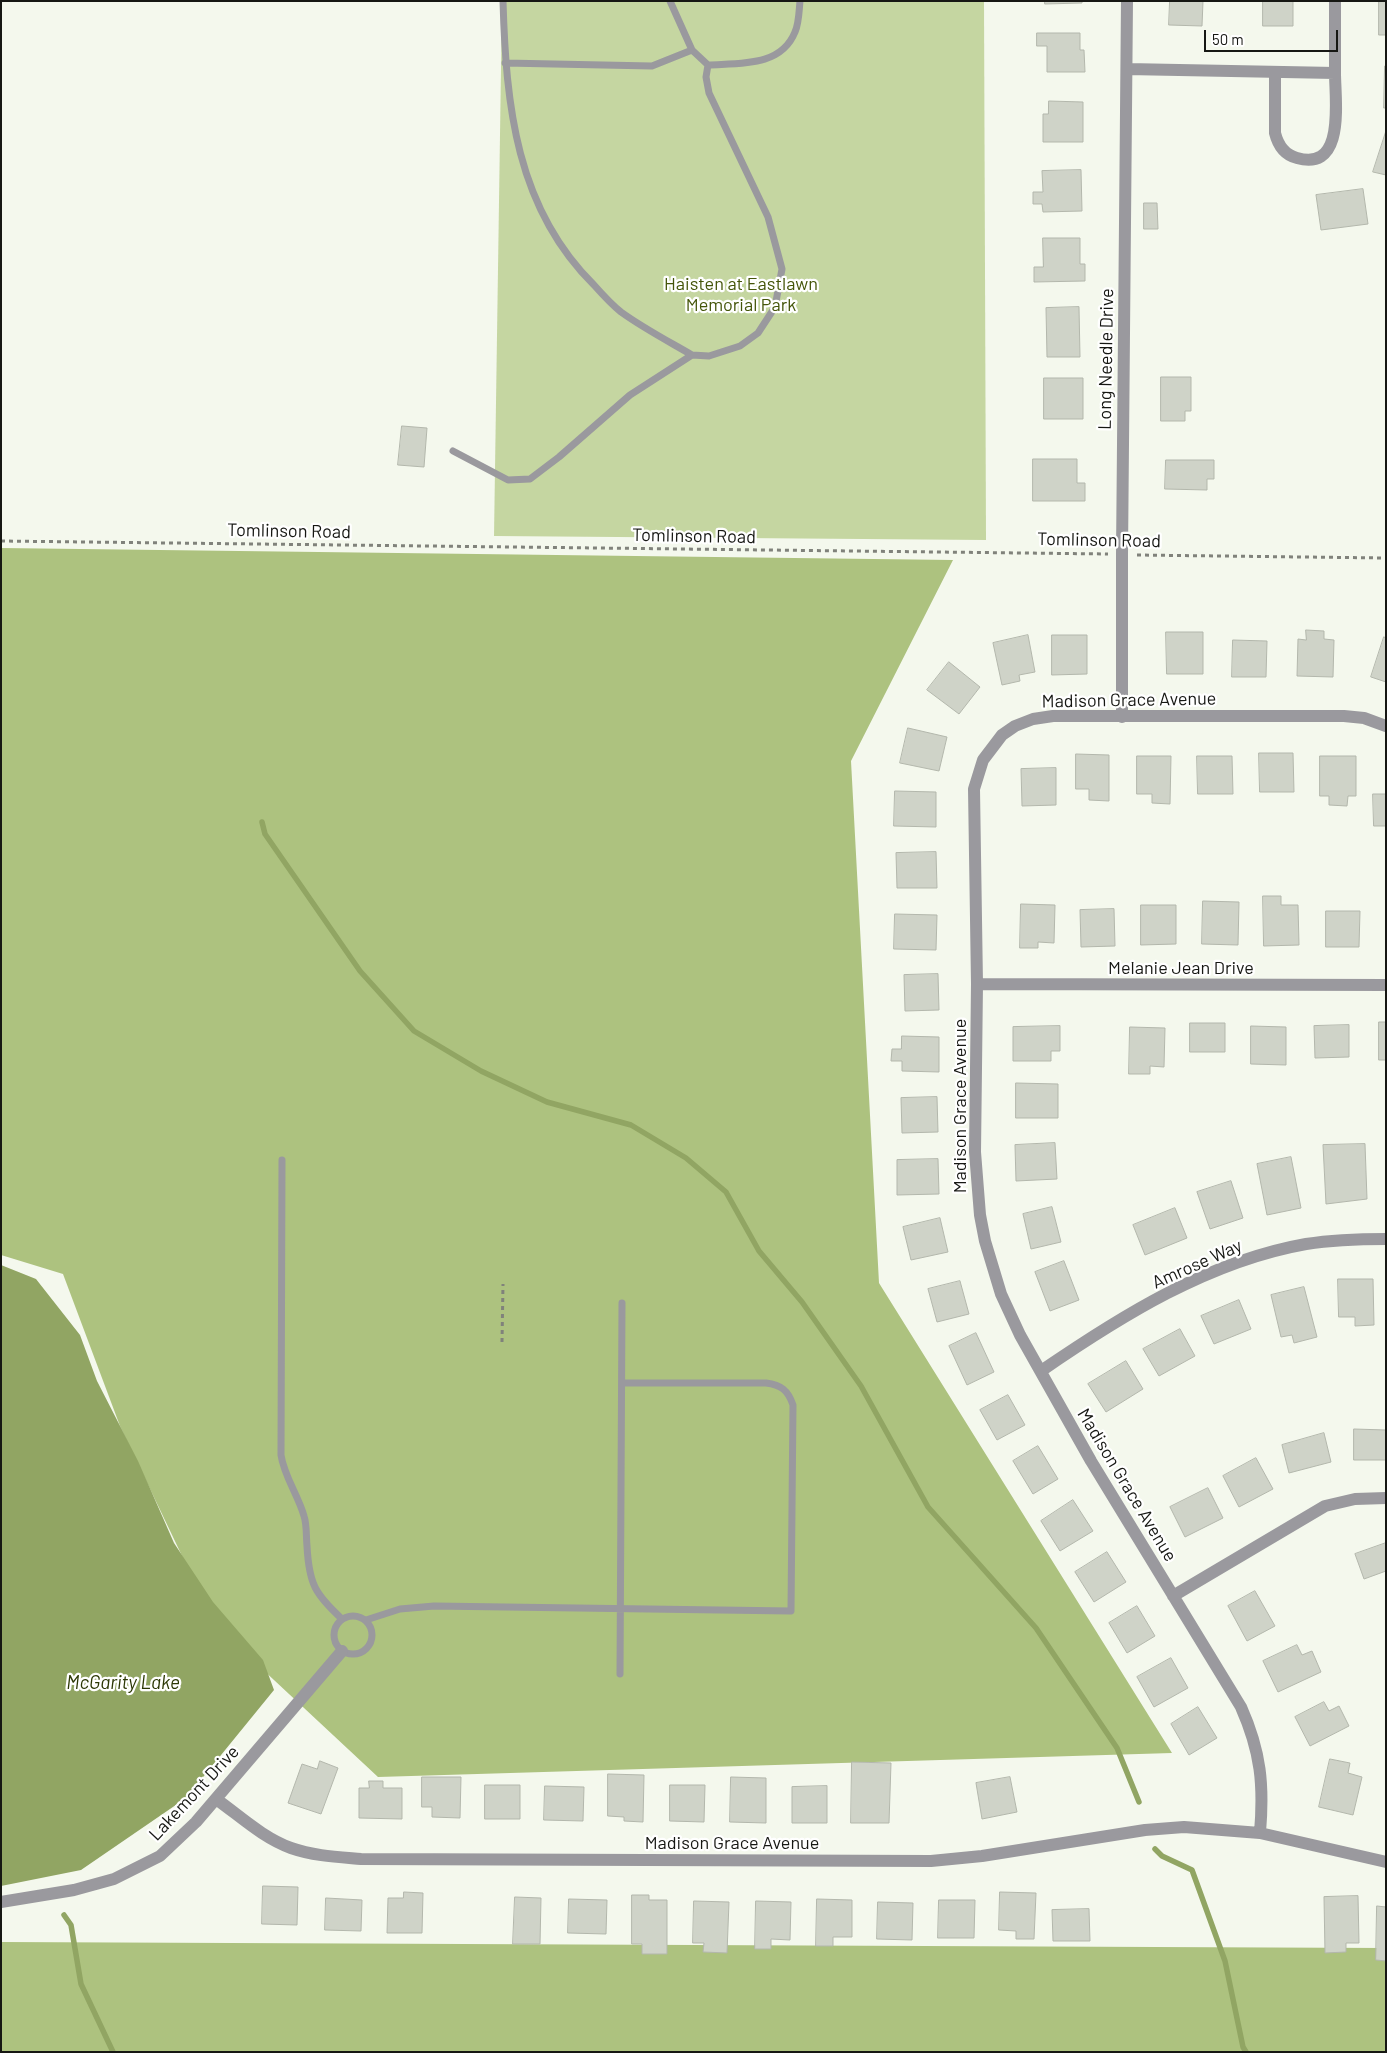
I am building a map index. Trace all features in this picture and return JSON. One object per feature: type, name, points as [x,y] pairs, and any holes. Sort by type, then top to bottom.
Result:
[{"type":"street","name":"Long Needle Drive","points":[[1122,717],[1127,1]]},
{"type":"street","points":[[1275,73],[1275,133],[1278,142],[1291,156],[1308,159],[1324,153],[1333,142],[1336,130],[1336,1]]},
{"type":"street","points":[[1127,69],[1335,73]]},
{"type":"street","name":"Madison Grace Avenue","points":[[1260,1833],[1262,1780],[1251,1729],[1241,1707],[1091,1461],[1040,1371],[1001,1294],[985,1240],[980,1215],[975,1152],[977,984],[973,807],[977,774],[983,760],[1002,735],[1016,726],[1033,719],[1053,716],[1354,716],[1372,720],[1386,726]]},
{"type":"street","name":"Melanie Jean Drive","points":[[977,984],[1386,985]]},
{"type":"street","name":"Amrose Way","points":[[1040,1371],[1093,1337],[1183,1285],[1219,1269],[1270,1252],[1306,1244],[1335,1240],[1386,1239]]},
{"type":"street","points":[[1173,1596],[1324,1506],[1355,1500],[1386,1498]]},
{"type":"street","name":"Lakemont Drive","points":[[1,1902],[74,1890],[137,1869],[160,1856],[178,1841],[216,1799],[342,1651]]},
{"type":"street","name":"Madison Grace Avenue","points":[[216,1799],[266,1836],[291,1848],[323,1856],[361,1859],[931,1861],[991,1855],[1145,1830],[1184,1827],[1260,1833],[1386,1862]]},
{"type":"lane","points":[[504,1],[505,63],[517,144],[536,205],[570,259],[620,311],[692,355],[709,356],[740,346],[758,334],[775,307],[782,269],[768,218],[709,93],[706,77],[708,65]]},
{"type":"lane","points":[[670,1],[692,50],[708,65],[765,61],[787,48],[796,30],[800,1]]},
{"type":"lane","points":[[505,63],[652,66],[692,50]]},
{"type":"lane","points":[[453,451],[508,480],[530,479],[559,457],[630,396],[692,355]]},
{"type":"lane","points":[[282,1160],[282,1464],[299,1499],[306,1521],[308,1564],[312,1585],[324,1602],[342,1619]]},
{"type":"lane","points":[[620,1674],[622,1303]]},
{"type":"lane","points":[[366,1620],[372,1632],[370,1644],[366,1650],[354,1655],[342,1651],[334,1642],[333,1635],[334,1629],[342,1619],[354,1616],[366,1620],[415,1606],[791,1611],[793,1404],[787,1391],[782,1386],[766,1383],[623,1383]]},
{"type":"path","name":"Tomlinson Road","points":[[1,541],[1386,558]]},
{"type":"path","points":[[502,1342],[503,1284]]},
{"type":"green space","name":"Haisten at Eastlawn Memorial Park","points":[[502,1],[984,1],[986,540],[494,536]]},
{"type":"shaded area","points":[[1,548],[953,560],[851,761],[879,1283],[1172,1753],[378,1777],[215,1625],[120,1426],[63,1274],[1,1255]]},
{"type":"shaded area","points":[[1,1942],[1386,1948],[1386,2052],[1,2052]]},
{"type":"water","name":"McGarity Lake","points":[[1,1265],[36,1279],[80,1335],[97,1381],[138,1461],[174,1543],[213,1602],[263,1660],[274,1690],[186,1798],[81,1870],[1,1886]]},
{"type":"building","points":[[1045,1],[1082,1],[1082,3],[1045,4]]},
{"type":"building","points":[[1170,1],[1203,1],[1202,26],[1169,25]]},
{"type":"building","points":[[1263,1],[1293,1],[1293,26],[1263,26]]},
{"type":"building","points":[[1379,1],[1386,1],[1386,35],[1379,35]]},
{"type":"building","points":[[1037,33],[1080,33],[1080,50],[1084,50],[1085,72],[1047,72],[1047,46],[1037,46]]},
{"type":"building","points":[[1385,66],[1386,108],[1384,108]]},
{"type":"building","points":[[1049,101],[1083,102],[1083,142],[1043,142],[1043,114],[1048,114]]},
{"type":"building","points":[[1386,131],[1386,175],[1373,172]]},
{"type":"building","points":[[1081,170],[1082,211],[1043,212],[1042,204],[1033,204],[1033,192],[1043,192],[1042,171]]},
{"type":"building","points":[[1363,189],[1368,224],[1321,230],[1316,195]]},
{"type":"building","points":[[1144,203],[1157,203],[1158,229],[1144,229]]},
{"type":"building","points":[[1043,238],[1080,238],[1080,264],[1085,264],[1085,281],[1034,282],[1034,267],[1043,267]]},
{"type":"building","points":[[1079,307],[1080,357],[1047,357],[1046,308]]},
{"type":"building","points":[[1161,377],[1191,377],[1191,411],[1185,411],[1185,421],[1161,421]]},
{"type":"building","points":[[1044,378],[1083,378],[1083,419],[1044,419]]},
{"type":"building","points":[[402,426],[427,428],[424,467],[398,465]]},
{"type":"building","points":[[1033,459],[1077,459],[1077,483],[1085,483],[1085,501],[1033,501]]},
{"type":"building","points":[[1166,460],[1214,460],[1214,479],[1207,479],[1207,490],[1165,489]]},
{"type":"building","points":[[1306,630],[1324,631],[1324,639],[1334,640],[1333,677],[1297,676],[1298,639],[1306,640]]},
{"type":"building","points":[[1166,632],[1203,632],[1203,674],[1167,674]]},
{"type":"building","points":[[1028,635],[1035,672],[1019,675],[1020,681],[1002,685],[993,643]]},
{"type":"building","points":[[1052,635],[1087,635],[1087,674],[1052,675]]},
{"type":"building","points":[[1384,637],[1386,638],[1386,682],[1371,677]]},
{"type":"building","points":[[1233,640],[1267,641],[1266,677],[1232,677]]},
{"type":"building","points":[[949,662],[980,687],[959,714],[927,690]]},
{"type":"building","points":[[908,728],[947,737],[939,771],[900,763]]},
{"type":"building","points":[[1259,753],[1293,753],[1294,792],[1260,792]]},
{"type":"building","points":[[1076,754],[1109,755],[1109,801],[1089,800],[1089,789],[1076,789]]},
{"type":"building","points":[[1137,756],[1171,756],[1170,804],[1152,803],[1152,794],[1137,794]]},
{"type":"building","points":[[1197,756],[1232,756],[1233,794],[1198,794]]},
{"type":"building","points":[[1320,756],[1356,756],[1356,796],[1348,796],[1347,806],[1329,805],[1329,796],[1320,796]]},
{"type":"building","points":[[1056,768],[1056,805],[1022,806],[1021,769]]},
{"type":"building","points":[[895,791],[936,792],[936,827],[894,826]]},
{"type":"building","points":[[1373,794],[1386,794],[1386,826],[1374,826]]},
{"type":"building","points":[[936,852],[937,888],[897,888],[896,853]]},
{"type":"building","points":[[1263,896],[1281,896],[1281,905],[1298,905],[1299,945],[1264,946]]},
{"type":"building","points":[[1203,901],[1239,902],[1238,945],[1202,944]]},
{"type":"building","points":[[1021,904],[1055,905],[1054,943],[1038,942],[1038,948],[1020,948]]},
{"type":"building","points":[[1141,905],[1176,905],[1176,944],[1141,945]]},
{"type":"building","points":[[1114,909],[1115,946],[1081,947],[1080,910]]},
{"type":"building","points":[[1326,911],[1360,911],[1359,947],[1326,947]]},
{"type":"building","points":[[895,914],[937,915],[936,950],[894,949]]},
{"type":"building","points":[[938,974],[939,1010],[905,1011],[904,975]]},
{"type":"building","points":[[1379,1022],[1386,1022],[1386,1060],[1379,1060]]},
{"type":"building","points":[[1190,1023],[1225,1023],[1225,1052],[1190,1052]]},
{"type":"building","points":[[1349,1025],[1349,1057],[1315,1058],[1314,1026]]},
{"type":"building","points":[[1060,1026],[1060,1051],[1051,1051],[1051,1061],[1013,1061],[1013,1027]]},
{"type":"building","points":[[1251,1026],[1286,1027],[1286,1065],[1251,1064]]},
{"type":"building","points":[[1130,1027],[1165,1028],[1164,1067],[1150,1066],[1150,1074],[1129,1074]]},
{"type":"building","points":[[902,1036],[939,1037],[939,1072],[902,1071],[902,1061],[891,1061],[892,1049],[901,1049]]},
{"type":"building","points":[[1016,1083],[1058,1084],[1058,1118],[1016,1118]]},
{"type":"building","points":[[937,1097],[938,1132],[902,1133],[901,1098]]},
{"type":"building","points":[[1055,1143],[1057,1179],[1016,1181],[1015,1145]]},
{"type":"building","points":[[1365,1144],[1367,1199],[1326,1204],[1323,1145]]},
{"type":"building","points":[[1291,1157],[1301,1208],[1267,1215],[1257,1164]]},
{"type":"building","points":[[938,1159],[939,1194],[897,1195],[897,1160]]},
{"type":"building","points":[[1231,1181],[1243,1218],[1210,1229],[1197,1192]]},
{"type":"building","points":[[1052,1207],[1061,1242],[1031,1249],[1023,1214]]},
{"type":"building","points":[[1175,1208],[1187,1238],[1145,1255],[1133,1225]]},
{"type":"building","points":[[940,1218],[948,1252],[911,1260],[903,1227]]},
{"type":"building","points":[[1064,1261],[1079,1300],[1050,1311],[1035,1272]]},
{"type":"building","points":[[1338,1279],[1373,1279],[1374,1325],[1355,1326],[1355,1317],[1339,1317]]},
{"type":"building","points":[[960,1281],[969,1314],[937,1322],[928,1289]]},
{"type":"building","points":[[1304,1287],[1317,1337],[1294,1343],[1292,1335],[1281,1337],[1271,1295]]},
{"type":"building","points":[[1239,1300],[1251,1329],[1214,1344],[1201,1316]]},
{"type":"building","points":[[1180,1329],[1195,1356],[1159,1376],[1143,1349]]},
{"type":"building","points":[[976,1333],[994,1372],[967,1385],[949,1346]]},
{"type":"building","points":[[1126,1361],[1143,1389],[1106,1412],[1088,1384]]},
{"type":"building","points":[[1008,1395],[1025,1425],[997,1440],[980,1410]]},
{"type":"building","points":[[1354,1429],[1386,1430],[1386,1460],[1354,1460]]},
{"type":"building","points":[[1324,1433],[1331,1462],[1289,1473],[1282,1445]]},
{"type":"building","points":[[1038,1446],[1058,1479],[1033,1494],[1013,1461]]},
{"type":"building","points":[[1256,1458],[1273,1489],[1239,1507],[1223,1476]]},
{"type":"building","points":[[1208,1488],[1223,1518],[1185,1537],[1170,1507]]},
{"type":"building","points":[[1073,1500],[1093,1531],[1060,1551],[1041,1521]]},
{"type":"building","points":[[1386,1543],[1386,1571],[1364,1579],[1355,1554]]},
{"type":"building","points":[[1107,1552],[1126,1582],[1094,1602],[1075,1572]]},
{"type":"building","points":[[1255,1591],[1275,1626],[1247,1641],[1228,1606]]},
{"type":"building","points":[[1137,1606],[1155,1636],[1127,1653],[1109,1623]]},
{"type":"building","points":[[1297,1645],[1302,1655],[1312,1651],[1321,1672],[1278,1692],[1263,1661]]},
{"type":"building","points":[[1171,1658],[1188,1688],[1154,1707],[1137,1677]]},
{"type":"building","points":[[1324,1702],[1329,1711],[1339,1706],[1349,1726],[1310,1746],[1295,1717]]},
{"type":"building","points":[[1198,1707],[1217,1738],[1189,1755],[1171,1724]]},
{"type":"building","points":[[1330,1759],[1350,1763],[1348,1773],[1362,1777],[1353,1815],[1319,1807]]},
{"type":"building","points":[[320,1761],[338,1768],[321,1814],[288,1803],[302,1764],[317,1769]]},
{"type":"building","points":[[852,1762],[891,1763],[889,1823],[851,1823]]},
{"type":"building","points":[[608,1774],[644,1775],[643,1822],[624,1821],[624,1817],[608,1816]]},
{"type":"building","points":[[422,1777],[461,1777],[460,1818],[432,1817],[432,1807],[422,1807]]},
{"type":"building","points":[[731,1777],[766,1778],[766,1823],[730,1822]]},
{"type":"building","points":[[1010,1777],[1017,1812],[982,1819],[976,1783]]},
{"type":"building","points":[[369,1781],[383,1781],[383,1788],[402,1788],[402,1819],[359,1818],[359,1788],[369,1788]]},
{"type":"building","points":[[485,1785],[520,1785],[520,1819],[485,1819]]},
{"type":"building","points":[[670,1785],[705,1785],[704,1822],[670,1821]]},
{"type":"building","points":[[545,1786],[584,1787],[583,1821],[544,1820]]},
{"type":"building","points":[[827,1786],[827,1823],[792,1823],[792,1787]]},
{"type":"building","points":[[263,1886],[298,1887],[297,1925],[262,1924]]},
{"type":"building","points":[[404,1892],[423,1893],[422,1933],[387,1933],[388,1898],[403,1898]]},
{"type":"building","points":[[1000,1892],[1036,1893],[1034,1939],[1016,1939],[1016,1931],[999,1930]]},
{"type":"building","points":[[632,1895],[649,1895],[649,1900],[667,1900],[667,1954],[642,1954],[642,1944],[632,1944]]},
{"type":"building","points":[[1358,1896],[1359,1943],[1346,1943],[1346,1952],[1325,1953],[1324,1897]]},
{"type":"building","points":[[515,1897],[541,1898],[540,1944],[513,1944]]},
{"type":"building","points":[[326,1898],[362,1900],[361,1931],[325,1930]]},
{"type":"building","points":[[569,1899],[607,1900],[606,1934],[568,1933]]},
{"type":"building","points":[[817,1899],[852,1900],[852,1937],[833,1937],[833,1946],[816,1946]]},
{"type":"building","points":[[939,1900],[975,1900],[974,1938],[938,1938]]},
{"type":"building","points":[[694,1901],[729,1902],[727,1953],[703,1952],[704,1943],[693,1943]]},
{"type":"building","points":[[756,1901],[791,1902],[790,1940],[771,1939],[771,1949],[755,1949]]},
{"type":"building","points":[[878,1902],[913,1903],[912,1940],[877,1939]]},
{"type":"building","points":[[1377,1906],[1386,1907],[1386,1961],[1376,1960]]},
{"type":"building","points":[[1089,1909],[1090,1941],[1053,1941],[1052,1910]]},
{"type":"waterway","points":[[262,822],[265,834],[360,971],[414,1031],[481,1071],[547,1102],[631,1125],[686,1158],[726,1192],[759,1251],[802,1302],[861,1386],[928,1507],[1036,1628],[1117,1748],[1139,1802]]},
{"type":"waterway","points":[[1155,1849],[1162,1856],[1192,1870],[1225,1961],[1243,2047],[1246,2052]]},
{"type":"waterway","points":[[64,1915],[71,1925],[81,1984],[113,2052]]}]
